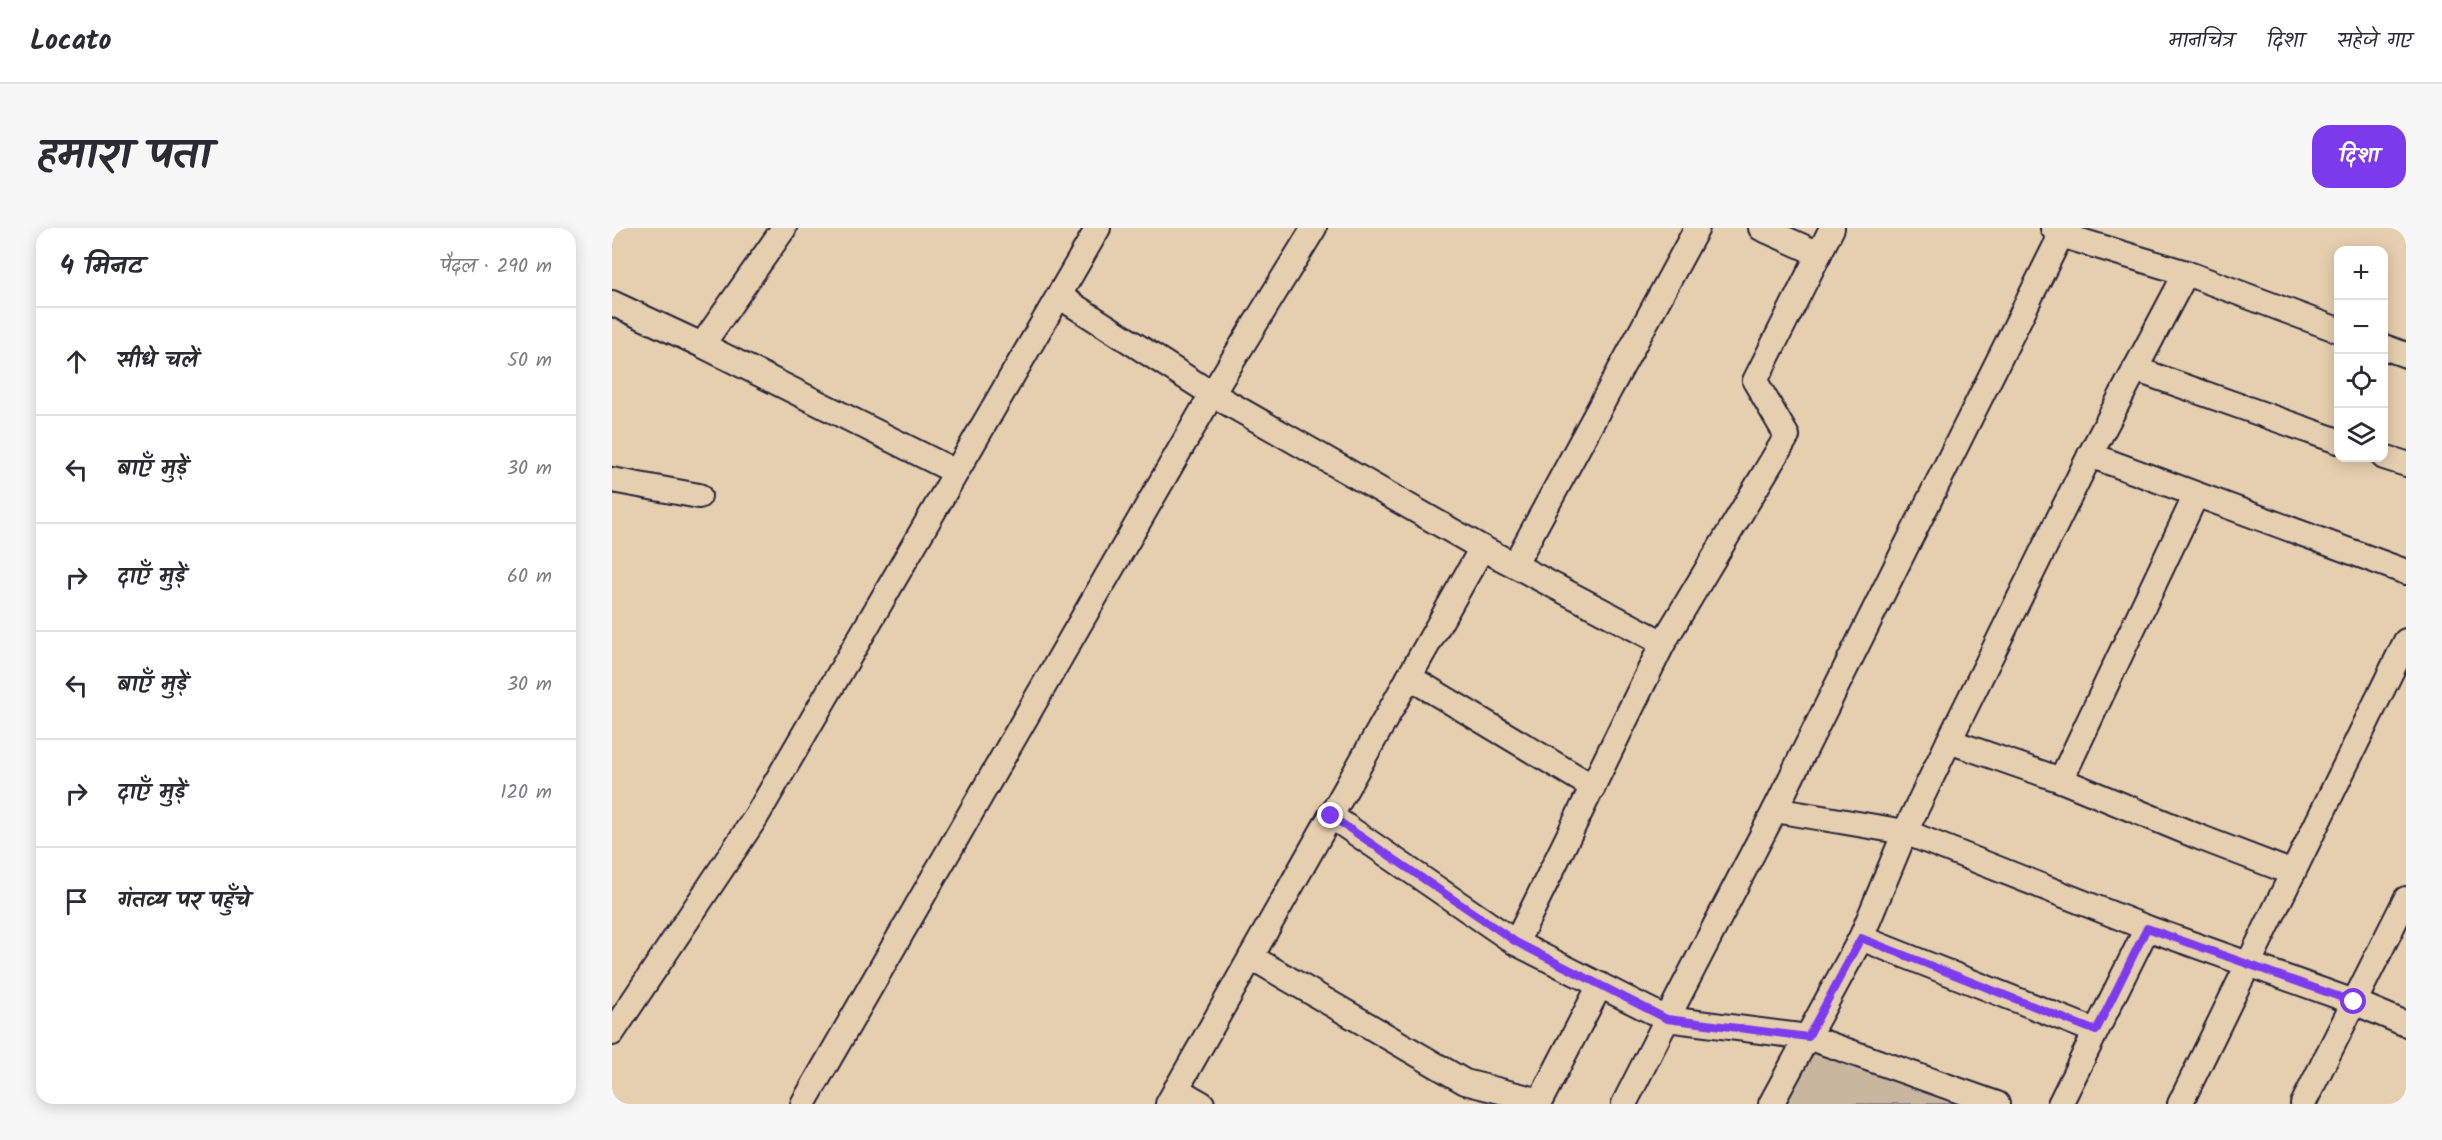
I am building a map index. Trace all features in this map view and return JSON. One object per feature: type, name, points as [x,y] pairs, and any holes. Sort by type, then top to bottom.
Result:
[{"type":"street","points":[[702,345],[784,228]]},
{"type":"street","points":[[612,1033],[756,817],[1098,228]]},
{"type":"street","points":[[803,1104],[1212,394],[1314,228]]},
{"type":"street","points":[[1515,564],[1696,228]]},
{"type":"street","points":[[1761,228],[1819,254]]},
{"type":"street","points":[[1516,942],[1663,643],[1787,436],[1755,381],[1832,228]]},
{"type":"street","points":[[1624,1104],[1774,810],[2057,231],[2186,273],[2334,328]]},
{"type":"street","points":[[1771,1104],[1861,938],[1905,832],[1949,741],[2090,455],[2186,273]]},
{"type":"street","points":[[1059,296],[1212,394],[1482,548],[1663,643]]},
{"type":"street","points":[[612,303],[702,345],[956,472]]},
{"type":"street","points":[[2388,348],[2406,355]]},
{"type":"street","points":[[2135,369],[2334,440]]},
{"type":"street","points":[[2090,455],[2406,572]]},
{"type":"street","points":[[2388,457],[2406,464]]},
{"type":"street","points":[[612,480],[699,496]]},
{"type":"street","points":[[2061,780],[2196,495]]},
{"type":"street","points":[[1202,1104],[1172,1097],[1482,548]]},
{"type":"street","points":[[2180,1104],[2406,642]]},
{"type":"street","points":[[1409,676],[1593,787]]},
{"type":"street","points":[[1949,741],[2061,780],[2293,873]]},
{"type":"street","points":[[1774,810],[1905,832],[2147,928],[2354,1002],[2406,1024]]},
{"type":"street","points":[[1331,816],[1516,942],[1667,1019],[1808,1037],[1997,1104]]},
{"type":"street","points":[[2303,1104],[2406,899]]},
{"type":"street","points":[[2060,1104],[2147,928]]},
{"type":"street","points":[[1861,938],[2096,1031]]},
{"type":"street","points":[[1251,957],[1465,1082],[1540,1101],[1600,985]]},
{"type":"shaded area","points":[[1810,1038],[1974,1104],[1778,1104]]},
{"type":"route","points":[[1331,816],[1516,942],[1667,1019],[1808,1037],[1861,938],[2096,1031],[2147,928],[2354,1002]]}]
